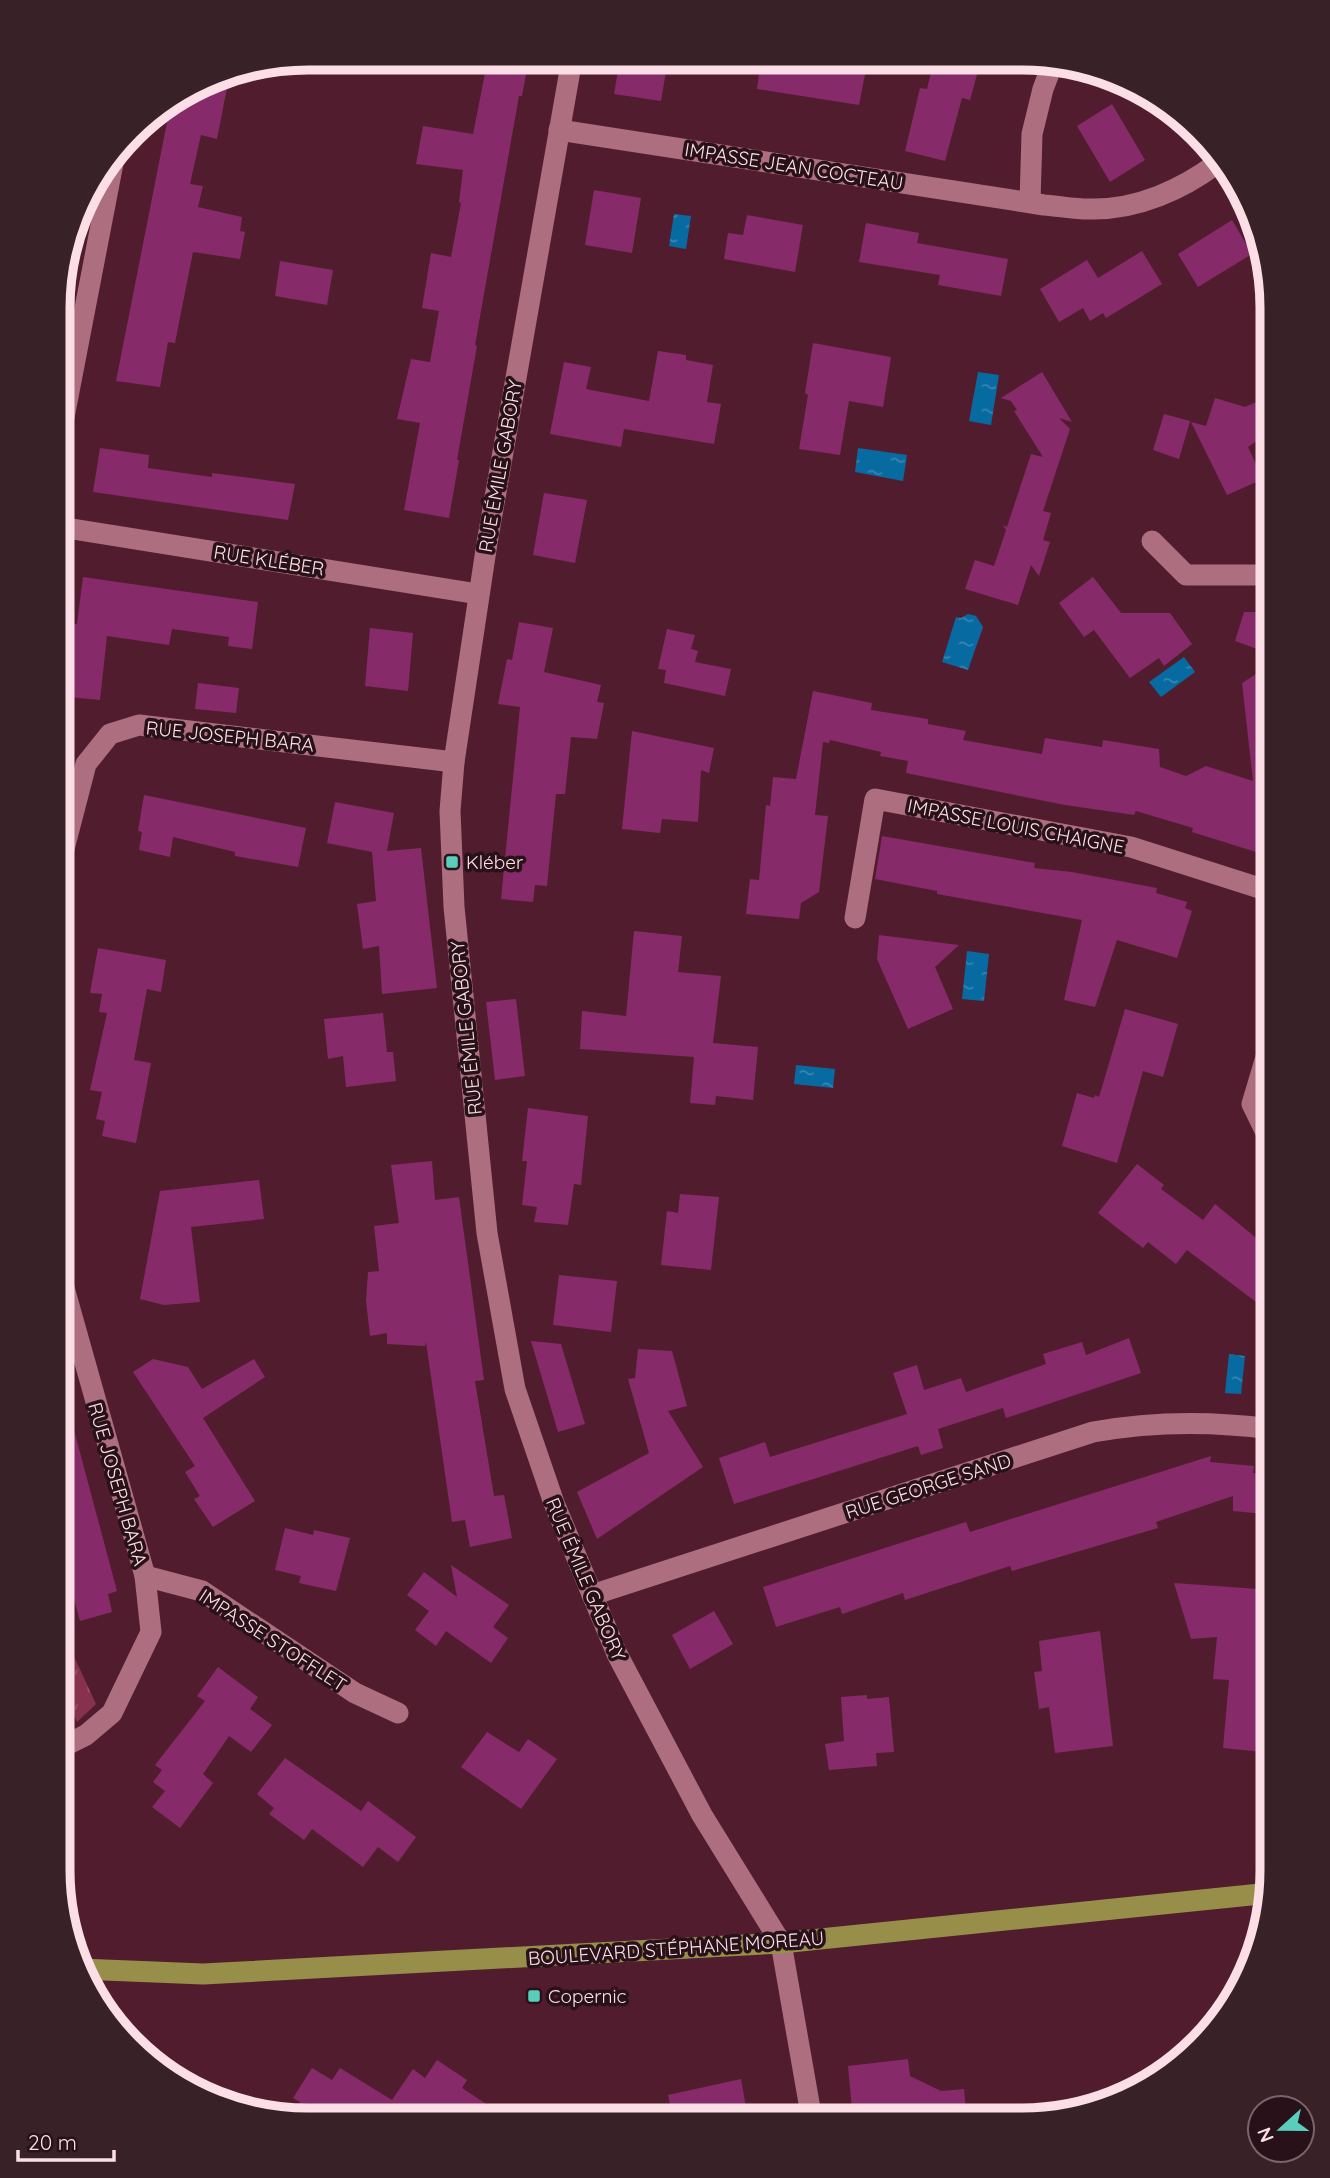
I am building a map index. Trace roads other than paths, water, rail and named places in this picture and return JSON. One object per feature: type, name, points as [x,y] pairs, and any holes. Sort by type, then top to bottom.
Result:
[{"type":"main road","name":"BOULEVARD STÉPHANE MOREAU","points":[[92,1969],[203,1974],[781,1943],[1258,1894]]},
{"type":"street","name":"RUE ÉMILE GABORY","points":[[570,71],[478,594],[454,762],[450,811],[454,907],[487,1233],[512,1376],[525,1425],[592,1595],[617,1654],[702,1815],[781,1943]]},
{"type":"street","points":[[1030,202],[1032,134],[1050,72]]},
{"type":"street","name":"IMPASSE JEAN COCTEAU","points":[[559,130],[1030,202],[1094,209],[1149,201],[1196,178],[1213,166]]},
{"type":"street","points":[[70,386],[111,175]]},
{"type":"street","name":"RUE KLÉBER","points":[[70,529],[478,594]]},
{"type":"street","points":[[1152,541],[1186,575],[1260,575]]},
{"type":"street","name":"RUE JOSEPH BARA","points":[[70,826],[86,764],[110,734],[139,725],[454,762]]},
{"type":"street","name":"IMPASSE LOUIS CHAIGNE","points":[[855,918],[875,799],[1131,847],[1260,888]]},
{"type":"street","points":[[1259,1119],[1252,1104],[1260,1079]]},
{"type":"street","name":"RUE JOSEPH BARA","points":[[70,1309],[145,1576],[151,1632],[112,1713],[86,1735],[70,1743]]},
{"type":"street","name":"RUE GEORGE SAND","points":[[592,1595],[1093,1432],[1171,1422],[1259,1427]]},
{"type":"street","name":"IMPASSE STOFFLET","points":[[145,1576],[202,1591],[355,1693],[398,1713]]},
{"type":"street","points":[[781,1943],[810,2108]]},
{"type":"water","points":[[674,214],[691,216],[686,249],[669,246]]},
{"type":"water","points":[[978,372],[999,375],[991,425],[969,421]]},
{"type":"water","points":[[858,448],[907,455],[903,481],[855,472]]},
{"type":"water","points":[[968,614],[976,616],[983,627],[968,670],[942,662],[956,617],[961,618]]},
{"type":"water","points":[[1184,657],[1195,672],[1161,697],[1149,682]]},
{"type":"water","points":[[967,951],[989,954],[984,1001],[962,999]]},
{"type":"water","points":[[796,1065],[835,1069],[833,1088],[794,1084]]},
{"type":"water","points":[[1229,1354],[1245,1356],[1241,1394],[1225,1393]]},
{"type":"place","name":"Kléber","points":[[452,862]]},
{"type":"place","name":"Copernic","points":[[534,1996]]}]
